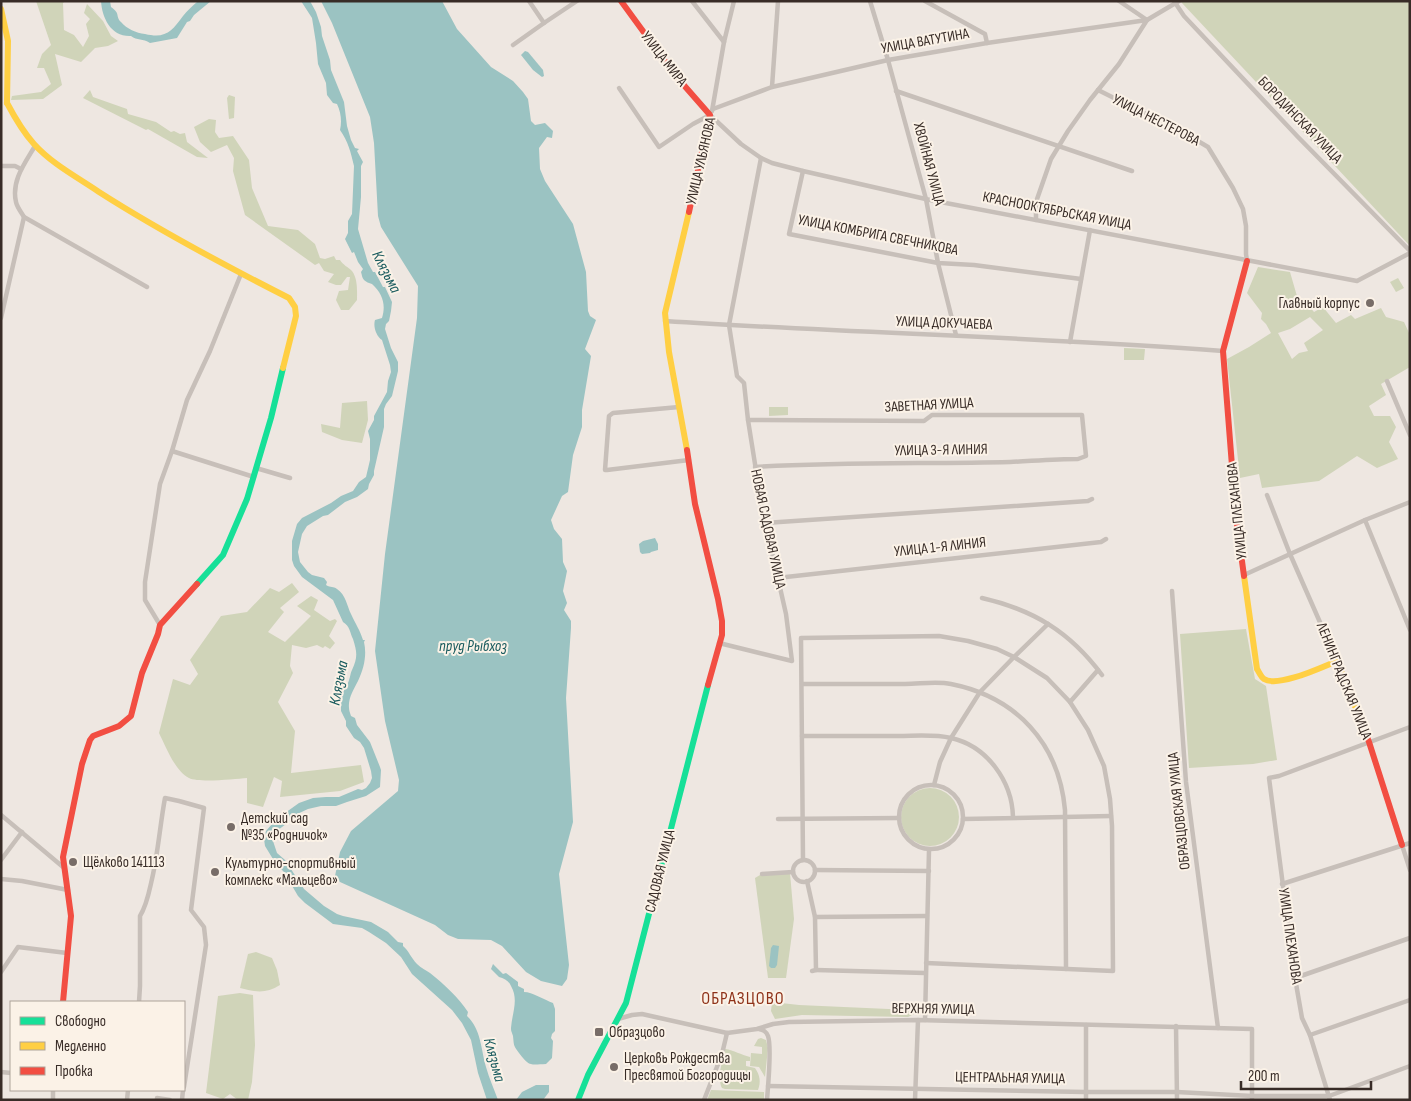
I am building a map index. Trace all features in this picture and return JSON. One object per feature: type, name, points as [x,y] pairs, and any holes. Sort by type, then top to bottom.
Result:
[{"type":"street","points":[[529,1],[544,23]]},
{"type":"street","points":[[513,46],[577,1]]},
{"type":"street","name":"УЛИЦА МИРА","points":[[621,1],[675,75],[712,112]]},
{"type":"street","points":[[692,1],[724,42]]},
{"type":"street","name":"УЛИЦА УЛЬЯНОВА","points":[[665,321],[712,112],[724,42],[734,1]]},
{"type":"street","points":[[772,87],[778,1]]},
{"type":"street","name":"ХВОЙНАЯ УЛИЦА","points":[[870,1],[926,199],[938,263],[956,335]]},
{"type":"street","points":[[925,1],[985,34],[987,43]]},
{"type":"street","points":[[1118,1],[1147,20]]},
{"type":"street","points":[[1036,220],[1036,202],[1051,158],[1059,145],[1119,64],[1147,20],[1176,2]]},
{"type":"street","name":"БОРОДИНСКАЯ УЛИЦА","points":[[1176,2],[1184,16],[1410,252]]},
{"type":"street","points":[[1,9],[8,40],[4,103],[35,146],[60,166],[123,208],[241,274],[289,298],[295,307],[296,316],[271,418],[254,477],[247,499],[222,555],[160,625],[142,673],[131,716],[119,726],[93,736],[90,740],[82,764],[63,857],[71,916],[63,1001]]},
{"type":"street","name":"УЛИЦА ВАТУТИНА","points":[[619,88],[658,148],[712,112],[772,87],[888,60],[987,43],[1147,20]]},
{"type":"street","points":[[896,90],[1132,171]]},
{"type":"street","name":"УЛИЦА НЕСТЕРОВА","points":[[1098,90],[1208,147],[1233,188],[1243,209],[1246,226],[1247,261],[1222,351]]},
{"type":"street","name":"КРАСНООКТЯБРЬСКАЯ УЛИЦА","points":[[712,112],[741,144],[772,163],[926,199],[1357,281],[1410,252]]},
{"type":"street","points":[[35,146],[21,169],[15,189],[16,204],[24,217],[147,287]]},
{"type":"street","name":"НОВАЯ САДОВАЯ УЛИЦА","points":[[719,643],[792,661],[786,614],[765,523],[755,467],[744,383],[737,376],[729,325],[761,158]]},
{"type":"street","points":[[1,166],[15,166],[21,169]]},
{"type":"street","name":"УЛИЦА КОМБРИГА СВЕЧНИКОВА","points":[[803,171],[789,234],[938,263],[974,265],[1082,279]]},
{"type":"street","points":[[1,318],[24,217]]},
{"type":"street","points":[[1070,342],[1090,230]]},
{"type":"street","points":[[160,625],[145,600],[145,582],[160,484],[187,400],[210,352],[241,274]]},
{"type":"street","points":[[665,321],[668,352],[679,407],[689,460],[605,470],[609,416],[613,413],[679,407]]},
{"type":"street","name":"УЛИЦА ДОКУЧАЕВА","points":[[665,321],[956,335],[1222,351]]},
{"type":"street","name":"УЛИЦА ПЛЕХАНОВА","points":[[1222,351],[1236,517],[1257,669],[1263,679],[1272,682],[1301,676],[1337,661]]},
{"type":"street","points":[[1387,381],[1410,435]]},
{"type":"street","name":"ЗАВЕТНАЯ УЛИЦА","points":[[748,420],[924,421],[932,415],[1082,415]]},
{"type":"street","name":"УЛИЦА 3-Я ЛИНИЯ","points":[[755,467],[1078,459],[1086,456],[1082,415]]},
{"type":"street","points":[[172,451],[254,477]]},
{"type":"street","name":"САДОВАЯ УЛИЦА","points":[[578,1100],[588,1075],[626,1003],[722,635],[719,605],[699,525],[689,460]]},
{"type":"street","points":[[256,468],[290,478]]},
{"type":"street","name":"ЛЕНИНГРАДСКАЯ УЛИЦА","points":[[1267,495],[1369,742],[1410,870]]},
{"type":"street","points":[[765,523],[1088,501],[1092,499]]},
{"type":"street","points":[[1244,576],[1365,520],[1410,502]]},
{"type":"street","points":[[1365,520],[1410,630]]},
{"type":"street","name":"УЛИЦА 1-Я ЛИНИЯ","points":[[777,578],[1101,542],[1106,539]]},
{"type":"street","name":"ОБРАЗЦОВСКАЯ УЛИЦА","points":[[1172,591],[1186,782],[1218,1028]]},
{"type":"street","points":[[982,598],[1012,606],[1048,624],[1070,640],[1090,659],[1102,675]]},
{"type":"street","points":[[1404,614],[1410,611]]},
{"type":"street","points":[[934,785],[940,762],[951,738],[980,692],[1048,624]]},
{"type":"street","points":[[803,860],[801,638],[939,636],[997,648],[1047,678],[1070,702],[1088,730],[1104,766],[1111,816],[1113,971],[926,963]]},
{"type":"street","points":[[1070,702],[1098,670]]},
{"type":"street","points":[[802,684],[949,684],[980,692],[1004,705],[1024,720],[1048,752],[1064,795],[1066,969]]},
{"type":"street","points":[[1369,742],[1410,727]]},
{"type":"street","points":[[802,736],[928,736],[951,738],[967,744],[986,756],[997,770],[1010,795],[1013,817]]},
{"type":"street","name":"УЛИЦА ПЛЕХАНОВА","points":[[1329,1098],[1310,1035],[1302,1018],[1282,884],[1269,778],[1279,776],[1369,742]]},
{"type":"street","points":[[934,785],[946,788],[955,796],[961,806],[963,819],[960,831],[953,841],[942,848],[930,850],[917,846],[907,839],[900,828],[899,815],[902,803],[910,793],[921,786],[934,785]]},
{"type":"street","points":[[139,1001],[140,916],[144,910],[151,885],[165,798],[204,808],[191,910],[204,927],[206,945],[185,1082]]},
{"type":"street","points":[[1,815],[63,867]]},
{"type":"street","points":[[963,819],[1111,816]]},
{"type":"street","points":[[778,819],[899,818]]},
{"type":"street","points":[[1,860],[22,832]]},
{"type":"street","points":[[1282,884],[1410,843]]},
{"type":"street","points":[[925,1020],[930,850]]},
{"type":"street","points":[[803,860],[811,863],[814,870],[813,877],[806,882],[798,880],[793,872],[796,864],[803,860]]},
{"type":"street","points":[[814,870],[929,870]]},
{"type":"street","points":[[762,874],[793,872]]},
{"type":"street","points":[[1,879],[68,890]]},
{"type":"street","points":[[806,882],[815,917],[814,970],[925,973]]},
{"type":"street","points":[[815,917],[927,916]]},
{"type":"street","points":[[1295,978],[1410,938]]},
{"type":"street","points":[[1,972],[18,947],[67,953]]},
{"type":"street","points":[[1310,1035],[1410,1000]]},
{"type":"street","name":"ВЕРХНЯЯ УЛИЦА","points":[[618,1020],[642,1014],[727,1033],[789,1022],[918,1020],[1252,1029],[1252,1098]]},
{"type":"street","points":[[915,1100],[918,1020]]},
{"type":"street","points":[[1086,1025],[1086,1100]]},
{"type":"street","points":[[1176,1026],[1177,1100]]},
{"type":"street","points":[[757,1029],[766,1032],[768,1036],[767,1100]]},
{"type":"street","points":[[704,1100],[722,1054],[727,1033]]},
{"type":"street","points":[[1329,1098],[1410,1066]]},
{"type":"street","name":"ЦЕНТРАЛЬНАЯ УЛИЦА","points":[[768,1086],[1178,1092],[1252,1098],[1329,1098]]},
{"type":"street","points":[[157,1100],[157,1098],[170,1100]]},
{"type":"green space","points":[[36,1],[65,1],[63,3],[64,30],[74,35],[83,47],[89,36],[86,24],[90,19],[84,13],[87,4],[103,21],[111,36],[118,41],[108,46],[95,48],[81,62],[55,54],[62,85],[43,99],[11,100],[12,96],[41,92],[51,84],[44,68],[37,68],[42,54],[51,45]]},
{"type":"green space","points":[[1410,1],[1410,246],[1181,2]]},
{"type":"green space","points":[[90,90],[93,97],[127,109],[128,114],[156,122],[171,132],[185,133],[187,142],[208,158],[197,157],[148,129],[146,130],[83,98]]},
{"type":"green space","points":[[229,95],[235,97],[234,118],[229,119],[227,98]]},
{"type":"green space","points":[[209,119],[216,120],[215,132],[219,138],[233,136],[249,160],[252,188],[268,226],[298,230],[315,244],[320,258],[325,259],[334,256],[336,260],[340,260],[352,271],[356,281],[357,300],[349,310],[341,310],[336,300],[339,291],[348,290],[350,277],[347,277],[341,285],[328,282],[334,274],[324,271],[319,263],[315,265],[245,215],[233,171],[234,158],[227,145],[211,152],[200,142],[194,127]]},
{"type":"green space","points":[[1258,267],[1290,272],[1301,310],[1309,306],[1314,312],[1323,307],[1336,323],[1351,315],[1355,319],[1381,308],[1386,317],[1404,322],[1410,335],[1410,367],[1381,384],[1386,395],[1369,406],[1374,416],[1390,416],[1396,427],[1389,442],[1398,459],[1377,468],[1357,456],[1319,481],[1262,488],[1259,474],[1240,478],[1227,359],[1271,333],[1261,319],[1262,313],[1247,293]],"holes":[[[1310,317],[1323,330],[1304,343],[1308,351],[1299,353],[1292,359],[1278,333],[1290,329]]]},
{"type":"green space","points":[[1398,278],[1404,288],[1396,292],[1390,282]]},
{"type":"green space","points":[[1124,348],[1145,349],[1144,360],[1124,360]]},
{"type":"green space","points":[[367,401],[368,420],[362,443],[342,440],[322,432],[321,424],[340,428],[342,403]]},
{"type":"green space","points":[[769,407],[788,407],[788,415],[769,416]]},
{"type":"green space","points":[[292,583],[299,592],[280,608],[284,612],[268,632],[285,642],[311,616],[297,606],[311,596],[318,600],[314,610],[330,621],[335,619],[337,621],[329,636],[335,643],[330,649],[317,645],[306,648],[292,645],[290,666],[293,673],[278,702],[295,731],[291,773],[361,765],[364,782],[340,791],[280,797],[282,781],[274,777],[263,807],[247,803],[247,778],[201,780],[184,775],[171,758],[159,733],[173,679],[190,685],[198,674],[190,660],[221,616],[247,612],[270,588],[279,592]]},
{"type":"green space","points":[[1246,629],[1255,679],[1266,686],[1277,760],[1253,764],[1189,768],[1180,634]]},
{"type":"green space","points":[[930,788],[941,790],[954,801],[959,817],[957,828],[946,841],[930,846],[919,844],[906,833],[901,817],[903,806],[914,793]]},
{"type":"green space","points":[[790,873],[794,919],[786,978],[768,978],[755,878],[760,875]]},
{"type":"green space","points":[[256,952],[272,958],[280,985],[270,990],[260,991],[240,988],[248,954]]},
{"type":"green space","points":[[240,993],[253,995],[255,1045],[252,1082],[248,1100],[238,1100],[230,1094],[223,1099],[206,1093],[218,996]]},
{"type":"green space","points":[[772,1002],[911,1010],[914,1014],[908,1017],[802,1015],[775,1019],[771,1011]]},
{"type":"green space","points":[[758,1039],[766,1040],[768,1048],[765,1077],[759,1067],[750,1066],[751,1053],[762,1054],[762,1047],[754,1046]]},
{"type":"green space","points":[[725,1049],[750,1057],[750,1061],[746,1061],[746,1066],[755,1068],[757,1071],[760,1081],[758,1090],[722,1088],[720,1079],[723,1070],[720,1071]]},
{"type":"green space","points":[[711,1090],[764,1092],[764,1100],[707,1100]]},
{"type":"water","points":[[101,1],[110,1],[111,7],[116,11],[119,20],[129,29],[135,32],[158,35],[172,30],[186,12],[197,2],[211,1],[187,22],[177,38],[150,43],[113,30],[103,14]]},
{"type":"water","points":[[301,1],[310,1],[316,12],[330,60],[331,70],[344,102],[351,140],[355,148],[359,149],[357,151],[363,162],[361,166],[358,229],[368,263],[383,287],[385,287],[392,302],[389,321],[385,329],[398,362],[398,371],[392,396],[384,409],[384,427],[374,475],[368,489],[307,526],[302,534],[298,552],[300,562],[308,572],[324,578],[327,582],[326,585],[340,591],[363,640],[365,640],[363,667],[350,697],[349,709],[351,716],[355,718],[357,725],[370,742],[380,767],[380,787],[366,796],[336,806],[321,806],[295,815],[294,818],[278,830],[273,836],[273,841],[277,853],[285,860],[304,889],[337,914],[371,922],[388,932],[398,942],[403,943],[403,946],[420,967],[441,982],[460,1001],[468,1012],[467,1016],[478,1033],[487,1071],[498,1100],[487,1100],[478,1073],[471,1040],[452,1010],[412,974],[401,957],[386,943],[362,928],[333,924],[305,903],[298,896],[284,872],[276,864],[265,846],[266,831],[279,816],[299,803],[313,798],[339,797],[358,789],[362,790],[366,788],[372,778],[364,748],[346,726],[346,721],[341,711],[341,690],[348,683],[356,658],[353,639],[333,600],[302,577],[294,566],[292,560],[292,541],[297,524],[302,518],[353,491],[359,482],[366,477],[370,460],[368,431],[387,392],[391,372],[382,340],[374,325],[375,320],[382,318],[383,300],[376,288],[363,279],[361,272],[363,269],[345,239],[348,233],[348,221],[352,214],[354,166],[347,143],[340,130],[341,117],[337,104],[333,103],[327,95],[326,83],[318,64],[312,18]]},
{"type":"water","name":"пруд Рыбхоз","points":[[321,1],[442,1],[457,29],[491,67],[513,81],[523,92],[528,99],[531,121],[535,125],[545,123],[553,131],[552,138],[547,137],[539,148],[540,169],[545,181],[573,224],[586,272],[588,311],[590,316],[596,320],[585,349],[591,356],[582,410],[582,427],[573,455],[568,492],[562,496],[551,520],[554,529],[562,539],[563,562],[567,571],[563,591],[567,603],[564,610],[571,621],[566,698],[573,822],[559,874],[569,965],[567,979],[562,986],[541,981],[526,972],[502,946],[491,940],[458,939],[448,935],[435,925],[340,882],[335,876],[340,852],[351,831],[398,791],[399,780],[385,721],[375,651],[385,554],[417,318],[418,286],[381,227],[378,216],[374,143],[370,117],[332,23]]},
{"type":"water","points":[[525,51],[543,70],[544,76],[542,77],[533,70],[521,55]]},
{"type":"water","points":[[655,538],[658,550],[642,554],[639,544]]},
{"type":"water","points":[[773,945],[779,946],[777,965],[775,968],[771,968],[769,966]]},
{"type":"water","points":[[493,964],[503,974],[506,973],[518,982],[518,986],[524,989],[524,992],[553,1003],[555,1009],[555,1031],[551,1038],[553,1041],[552,1058],[546,1064],[527,1062],[515,1046],[511,1028],[515,996],[508,981],[499,977],[491,969]]},
{"type":"water","points":[[536,1085],[549,1085],[549,1092],[543,1100],[516,1100],[522,1092]]},
{"type":"traffic: fast","points":[[197,584],[223,555],[247,499],[271,418],[283,368]]},
{"type":"traffic: fast","points":[[578,1100],[588,1075],[626,1003],[708,685]]},
{"type":"traffic: slow","points":[[1,9],[8,41],[7,103]]},
{"type":"traffic: slow","points":[[7,103],[19,125],[30,139],[41,151],[65,170],[169,234],[289,298],[295,307],[296,316],[283,368]]},
{"type":"traffic: slow","points":[[687,450],[669,352],[665,313],[689,212]]},
{"type":"traffic: slow","points":[[1244,576],[1257,669],[1262,677],[1271,681],[1289,679],[1337,661],[1362,724]]},
{"type":"traffic: jam","points":[[621,1],[675,75],[710,115],[689,212]]},
{"type":"traffic: jam","points":[[1244,576],[1236,517],[1223,351],[1247,261]]},
{"type":"traffic: jam","points":[[687,450],[695,504],[722,621],[722,635],[708,685]]},
{"type":"traffic: jam","points":[[63,1001],[71,916],[63,857],[82,764],[93,736],[119,726],[131,716],[142,673],[160,625],[197,584]]},
{"type":"traffic: jam","points":[[1362,724],[1402,845]]},
{"type":"place","name":"Главный корпус","points":[[1370,303]]},
{"type":"place","name":"Детский сад №35 «Родничок»","points":[[231,827]]},
{"type":"place","name":"Щёлково 141113","points":[[73,862]]},
{"type":"place","name":"Культурно-спортивный комплекс «Мальцево»","points":[[215,872]]},
{"type":"place","name":"Образцово","points":[[599,1032]]},
{"type":"place","name":"Церковь Рождества Пресвятой Богородицы","points":[[614,1067]]},
{"type":"district","name":"ОБРАЗЦОВО","points":[[743,998]]},
{"type":"water label","name":"Клязьма","points":[[386,272]]},
{"type":"water label","name":"Клязьма","points":[[339,683]]},
{"type":"water label","name":"Клязьма","points":[[494,1060]]}]
